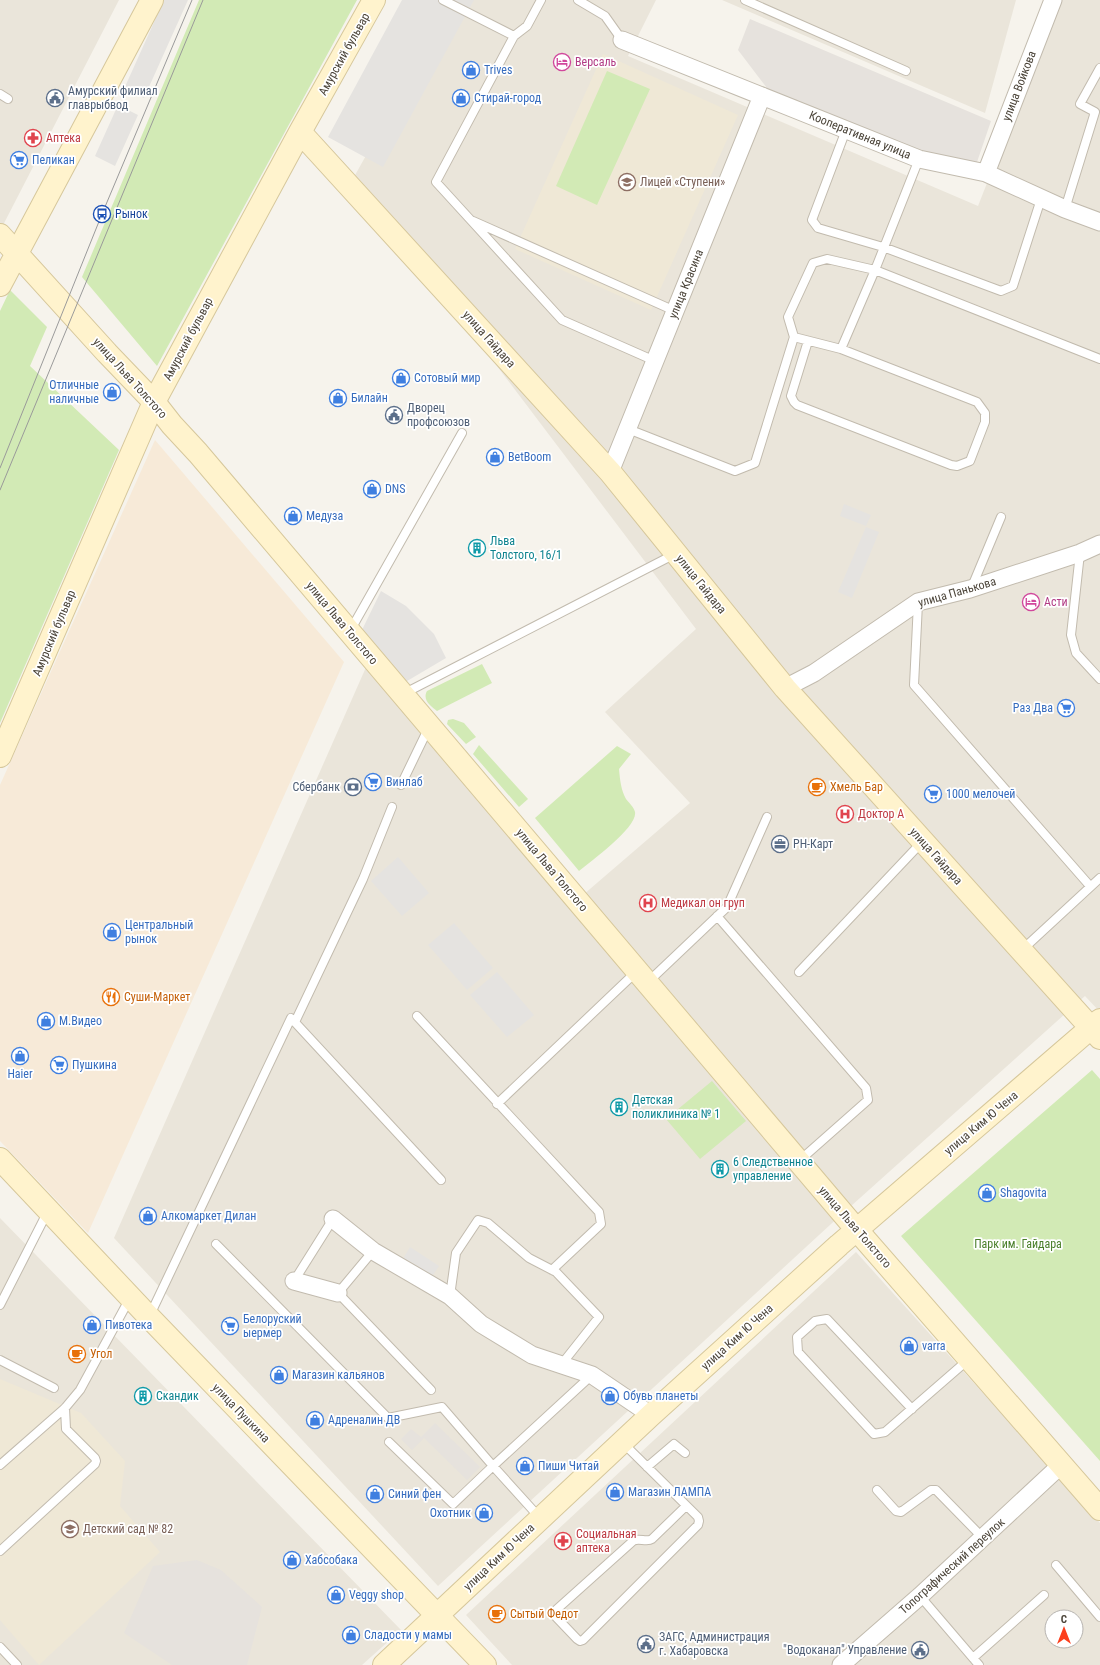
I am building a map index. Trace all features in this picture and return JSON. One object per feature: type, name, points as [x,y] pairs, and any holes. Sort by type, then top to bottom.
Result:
[{"type":"street","points":[[0,285],[152,0]]},
{"type":"street","name":"Амурский бульвар","points":[[0,756],[154,402],[300,132],[374,0]]},
{"type":"street","name":"улица Войкова","points":[[986,173],[1053,0]]},
{"type":"street","name":"Кооперативная улица","points":[[622,40],[919,159],[986,173],[1065,209],[1100,222]]},
{"type":"street","name":"улица Красина","points":[[610,472],[762,96]]},
{"type":"street","name":"улица Гайдара","points":[[300,132],[610,472],[785,688],[1021,950],[1097,1029]]},
{"type":"street","name":"улица Льва Толстого","points":[[0,235],[107,353],[154,402],[856,1229],[1100,1509]]},
{"type":"street","name":"улица Панькова","points":[[785,688],[814,673],[918,602],[970,589],[1080,553],[1100,544]]},
{"type":"street","name":"улица Ким Ю Чена","points":[[384,1665],[651,1415],[856,1229],[1097,1029]]},
{"type":"street","name":"улица Пушкина","points":[[0,1159],[149,1317],[485,1665]]},
{"type":"street","points":[[333,1219],[373,1251],[450,1296],[481,1324],[532,1355],[592,1375],[651,1415]]},
{"type":"street","points":[[294,1280],[338,1293]]},
{"type":"street","name":"Топографический переулок","points":[[841,1665],[920,1596],[1061,1465]]},
{"type":"lane","points":[[443,0],[514,36]]},
{"type":"lane","points":[[541,0],[527,26],[514,36],[436,182],[562,320],[655,361]]},
{"type":"lane","points":[[578,0],[605,16],[622,40]]},
{"type":"lane","points":[[745,0],[906,72]]},
{"type":"lane","points":[[1065,209],[1098,114],[1080,104],[1100,68]]},
{"type":"lane","points":[[0,94],[8,99]]},
{"type":"lane","points":[[846,130],[812,220],[818,228],[883,247],[1002,291],[1013,286],[1041,198]]},
{"type":"lane","points":[[841,349],[875,270],[919,159]]},
{"type":"lane","points":[[470,219],[675,311]]},
{"type":"lane","points":[[628,429],[735,471],[755,463],[794,337],[788,317],[813,264],[827,259],[875,270],[1100,359]]},
{"type":"lane","points":[[794,337],[841,349],[977,402],[985,413],[985,422],[970,461],[957,466],[950,465],[797,405],[791,396],[808,341]]},
{"type":"lane","points":[[350,632],[462,433]]},
{"type":"lane","points":[[970,589],[1001,517]]},
{"type":"lane","points":[[1080,553],[1071,635],[1076,653],[1100,679]]},
{"type":"lane","points":[[402,694],[676,554]]},
{"type":"lane","points":[[918,602],[914,684],[1090,886]]},
{"type":"lane","points":[[401,785],[429,726]]},
{"type":"lane","points":[[295,1022],[363,879],[392,807]]},
{"type":"lane","points":[[497,1104],[642,977],[727,907],[767,817]]},
{"type":"lane","points":[[799,972],[923,841]]},
{"type":"lane","points":[[1021,950],[1100,878]]},
{"type":"lane","points":[[717,916],[866,1088],[868,1100],[798,1161]]},
{"type":"lane","points":[[417,1016],[497,1104],[599,1212],[601,1224],[552,1270]]},
{"type":"lane","points":[[149,1317],[291,1018],[441,1180]]},
{"type":"lane","points":[[0,1305],[48,1211]]},
{"type":"lane","points":[[294,1280],[333,1219]]},
{"type":"lane","points":[[450,1296],[456,1253],[478,1220],[488,1223],[529,1258],[556,1272],[599,1317],[561,1365]]},
{"type":"lane","points":[[216,1244],[388,1418],[442,1407],[540,1518]]},
{"type":"lane","points":[[373,1251],[338,1293],[431,1390]]},
{"type":"lane","points":[[0,1465],[64,1408],[80,1390],[130,1297]]},
{"type":"lane","points":[[912,1409],[827,1319],[815,1321],[797,1337],[798,1352],[874,1434],[885,1432],[912,1409],[970,1358]]},
{"type":"lane","points":[[0,1360],[54,1388]]},
{"type":"lane","points":[[389,1442],[453,1504],[592,1375]]},
{"type":"lane","points":[[0,1551],[95,1464],[96,1461],[94,1458],[66,1429],[64,1408]]},
{"type":"lane","points":[[622,1442],[698,1517],[699,1521],[698,1525],[583,1640],[580,1641],[577,1639],[556,1617],[554,1613],[556,1610],[633,1541],[636,1539],[652,1540],[686,1506]]},
{"type":"lane","points":[[647,1467],[674,1444],[685,1453]]},
{"type":"lane","points":[[877,1490],[896,1512],[901,1512],[931,1490],[939,1491],[982,1538]]},
{"type":"lane","points":[[1056,1565],[1100,1617]]},
{"type":"lane","points":[[920,1596],[979,1665]]},
{"type":"lane","points":[[973,1658],[1044,1596]]},
{"type":"lane","points":[[0,1647],[17,1665]]},
{"type":"shaded area","points":[[0,0],[119,0],[0,231]]},
{"type":"shaded area","points":[[164,0],[188,0],[144,98],[124,89]]},
{"type":"shaded area","points":[[402,0],[474,0],[383,167],[328,137]]},
{"type":"shaded area","points":[[453,0],[656,0],[628,56],[978,206],[1059,0],[1100,0],[1100,1012],[1085,996],[831,1224],[438,1586],[114,1238],[367,665],[569,907],[690,803],[605,712],[696,629],[354,177]]},
{"type":"shaded area","points":[[722,0],[1016,0],[985,113]]},
{"type":"shaded area","points":[[750,19],[991,121],[976,165],[926,158],[770,92],[738,50]]},
{"type":"shaded area","name":"Лицей «Ступени»","points":[[603,54],[738,115],[651,310],[515,249]]},
{"type":"shaded area","points":[[118,105],[138,115],[115,166],[95,156]]},
{"type":"shaded area","name":"Центральный рынок","points":[[155,440],[344,662],[88,1233],[0,1141],[0,785]]},
{"type":"shaded area","points":[[844,504],[871,515],[866,526],[840,516]]},
{"type":"shaded area","points":[[866,527],[879,532],[852,598],[838,592]]},
{"type":"shaded area","points":[[381,591],[406,606],[434,634],[446,658],[402,684],[361,632]]},
{"type":"shaded area","points":[[398,857],[429,893],[402,916],[371,881]]},
{"type":"shaded area","points":[[454,923],[493,968],[467,990],[428,945]]},
{"type":"shaded area","points":[[497,972],[534,1015],[507,1037],[470,995]]},
{"type":"shaded area","points":[[0,1218],[401,1630],[362,1665],[0,1665]]},
{"type":"shaded area","points":[[410,1247],[439,1266],[429,1281],[401,1262]]},
{"type":"shaded area","points":[[856,1252],[1100,1523],[1100,1665],[512,1665],[466,1615]]},
{"type":"shaded area","name":"Детский сад № 82","points":[[0,1379],[81,1413],[125,1461],[120,1506],[160,1552],[39,1665],[0,1620]]},
{"type":"shaded area","points":[[435,1423],[480,1467],[467,1480],[424,1438],[412,1450],[401,1439],[411,1429],[421,1437]]},
{"type":"shaded area","points":[[197,1560],[221,1570],[262,1607],[247,1665],[172,1665],[124,1633],[153,1566]]},
{"type":"green space","points":[[199,0],[357,0],[157,366],[82,277]]},
{"type":"green space","points":[[607,71],[650,89],[597,205],[556,186]]},
{"type":"green space","points":[[10,290],[47,327],[30,366],[119,450],[0,723],[0,311]]},
{"type":"green space","points":[[482,664],[492,683],[437,711],[426,700],[427,691]]},
{"type":"green space","points":[[453,719],[464,723],[476,737],[466,744],[447,724],[448,720]]},
{"type":"green space","points":[[479,745],[528,799],[519,807],[473,754]]},
{"type":"green space","points":[[617,746],[631,754],[619,769],[623,792],[626,799],[633,807],[635,812],[634,818],[622,835],[579,871],[535,818]]},
{"type":"green space","name":"Парк им. Гайдара","points":[[1092,1070],[1100,1079],[1100,1461],[901,1236]]},
{"type":"green space","points":[[712,1081],[746,1121],[700,1159],[666,1119]]},
{"type":"tram line","points":[[0,468],[102,214],[192,0]]},
{"type":"tram line","points":[[0,490],[203,0]]},
{"type":"place","name":"Версаль","points":[[562,62]]},
{"type":"place","name":"Trives","points":[[471,70]]},
{"type":"place","name":"Амурский филиал главрыбвод","points":[[55,98]]},
{"type":"place","name":"Стирай-город","points":[[461,98]]},
{"type":"place","name":"Аптека","points":[[33,138]]},
{"type":"place","name":"Пеликан","points":[[19,160]]},
{"type":"place","name":"Лицей «Ступени»","points":[[627,182]]},
{"type":"place","name":"Рынок","points":[[102,214]]},
{"type":"place","name":"Сотовый мир","points":[[401,378]]},
{"type":"place","name":"Отличные наличные","points":[[112,392]]},
{"type":"place","name":"Билайн","points":[[338,398]]},
{"type":"place","name":"Дворец профсоюзов","points":[[394,415]]},
{"type":"place","name":"BetBoom","points":[[495,457]]},
{"type":"place","name":"DNS","points":[[372,489]]},
{"type":"place","name":"Медуза","points":[[293,516]]},
{"type":"place","name":"Льва Толстого, 16/1","points":[[477,548]]},
{"type":"place","name":"Асти","points":[[1031,602]]},
{"type":"place","name":"Раз Два","points":[[1066,708]]},
{"type":"place","name":"Винлаб","points":[[373,782]]},
{"type":"place","name":"Сбербанк","points":[[353,787]]},
{"type":"place","name":"Хмель Бар","points":[[817,787]]},
{"type":"place","name":"1000 мелочей","points":[[933,794]]},
{"type":"place","name":"Доктор А","points":[[845,814]]},
{"type":"place","name":"РН-Карт","points":[[780,844]]},
{"type":"place","name":"Медикал он груп","points":[[648,903]]},
{"type":"place","name":"Центральный рынок","points":[[112,932]]},
{"type":"place","name":"Суши-Маркет","points":[[111,997]]},
{"type":"place","name":"М.Видео","points":[[46,1021]]},
{"type":"place","name":"Haier","points":[[20,1056]]},
{"type":"place","name":"Пушкина","points":[[59,1065]]},
{"type":"place","name":"Детская поликлиника № 1","points":[[619,1107]]},
{"type":"place","name":"6 Следственное управление","points":[[720,1169]]},
{"type":"place","name":"Shagovita","points":[[987,1193]]},
{"type":"place","name":"Алкомаркет Дилан","points":[[148,1216]]},
{"type":"place","name":"Пивотека","points":[[92,1325]]},
{"type":"place","name":"Белоруский ыермер","points":[[230,1326]]},
{"type":"place","name":"varra","points":[[909,1346]]},
{"type":"place","name":"Угол","points":[[77,1354]]},
{"type":"place","name":"Магазин кальянов","points":[[279,1375]]},
{"type":"place","name":"Скандик","points":[[143,1396]]},
{"type":"place","name":"Обувь планеты","points":[[610,1396]]},
{"type":"place","name":"Адреналин ДВ","points":[[315,1420]]},
{"type":"place","name":"Пиши Читай","points":[[525,1466]]},
{"type":"place","name":"Магазин ЛАМПА","points":[[615,1492]]},
{"type":"place","name":"Синий фен","points":[[375,1494]]},
{"type":"place","name":"Охотник","points":[[484,1513]]},
{"type":"place","name":"Детский сад № 82","points":[[70,1529]]},
{"type":"place","name":"Социальная аптека","points":[[563,1541]]},
{"type":"place","name":"Хабсобака","points":[[292,1560]]},
{"type":"place","name":"Veggy shop","points":[[336,1595]]},
{"type":"place","name":"Сытый Федот","points":[[497,1614]]},
{"type":"place","name":"Сладости у мамы","points":[[351,1635]]},
{"type":"place","name":"ЗАГС, Администрация г. Хабаровска","points":[[646,1644]]},
{"type":"place","name":"\"Водоканал\" Управление","points":[[920,1650]]}]
